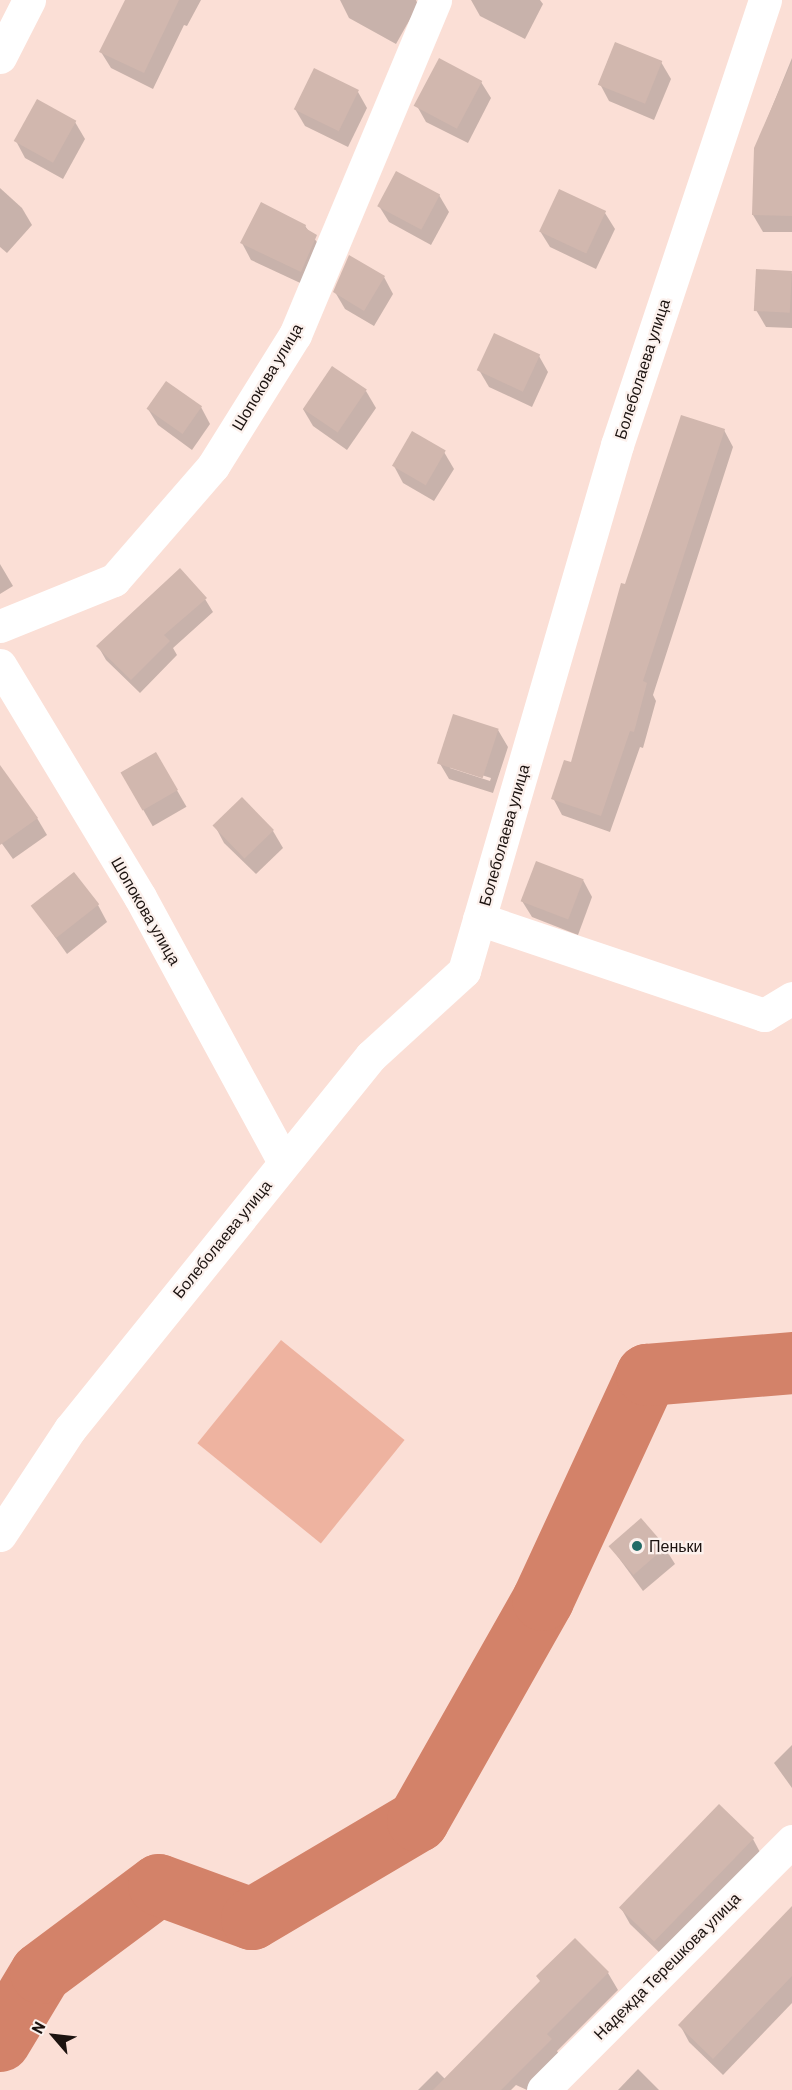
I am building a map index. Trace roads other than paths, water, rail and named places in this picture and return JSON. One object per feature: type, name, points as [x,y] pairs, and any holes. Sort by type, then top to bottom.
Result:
[{"type":"street","points":[[0,57],[29,0]]},
{"type":"street","name":"Шопокова улица","points":[[0,626],[114,580],[213,466],[295,335],[371,145],[435,0]]},
{"type":"street","name":"Болеболаева улица","points":[[0,1535],[70,1429],[371,1056],[464,971],[616,445],[765,0]]},
{"type":"street","name":"Шопокова улица","points":[[0,665],[140,897],[284,1162]]},
{"type":"street","points":[[479,919],[764,1015],[792,998]]},
{"type":"street","name":"Надежда Терешкова улица","points":[[543,2090],[792,1841]]},
{"type":"waterway","points":[[0,2041],[41,1973],[159,1885],[252,1919],[418,1821],[543,1600],[647,1375],[792,1363]]},
{"type":"place","name":"Пеньки","points":[[637,1546]]}]
